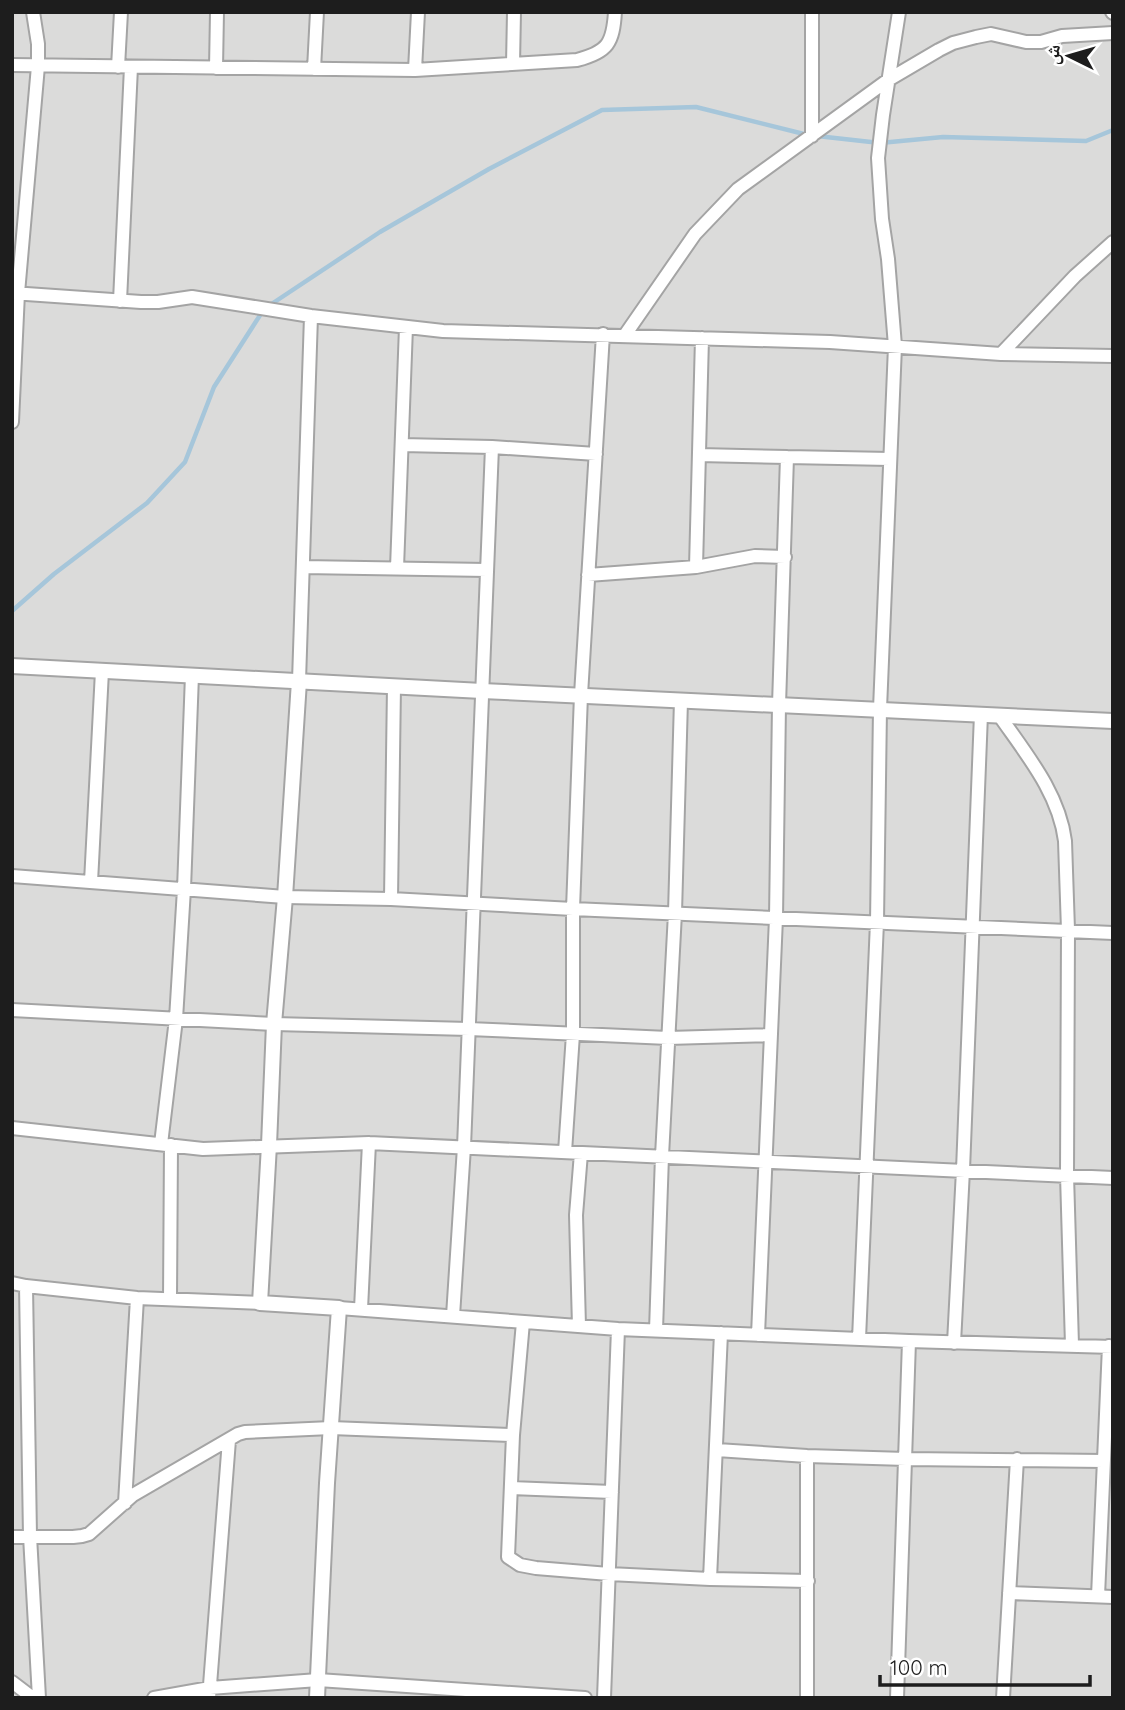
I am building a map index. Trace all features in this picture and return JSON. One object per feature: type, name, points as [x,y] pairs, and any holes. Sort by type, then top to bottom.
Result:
[{"type":"street","points":[[12,422],[15,293],[38,66],[33,12]]},
{"type":"street","points":[[120,301],[124,67],[121,12]]},
{"type":"street","points":[[216,68],[217,12]]},
{"type":"street","points":[[314,69],[317,12]]},
{"type":"street","points":[[415,70],[418,12]]},
{"type":"street","points":[[513,64],[514,12]]},
{"type":"street","points":[[12,65],[415,70],[577,60],[599,52],[607,45],[614,33],[615,12]]},
{"type":"street","points":[[812,12],[812,136]]},
{"type":"street","points":[[859,1339],[877,922],[880,709],[895,346],[878,158],[899,12]]},
{"type":"street","points":[[625,335],[695,234],[738,189],[888,80],[953,43],[976,37],[991,34],[1026,43],[1062,36],[1113,33]]},
{"type":"street","points":[[1001,354],[1075,276],[1113,242]]},
{"type":"street","points":[[15,293],[158,302],[191,297],[311,316],[443,331],[830,342],[1001,354],[1113,356]]},
{"type":"street","points":[[260,1303],[274,1024],[299,681],[311,316]]},
{"type":"street","points":[[397,568],[406,327]]},
{"type":"street","points":[[565,1152],[573,1034],[573,909],[581,695],[603,334]]},
{"type":"street","points":[[696,567],[702,338]]},
{"type":"street","points":[[402,445],[492,447],[596,454]]},
{"type":"street","points":[[453,1316],[464,1147],[492,447]]},
{"type":"street","points":[[699,456],[890,459]]},
{"type":"street","points":[[758,1335],[776,918],[779,705],[788,457]]},
{"type":"street","points":[[588,575],[696,567],[755,556],[785,558]]},
{"type":"street","points":[[303,566],[487,570]]},
{"type":"street","points":[[12,666],[1113,720]]},
{"type":"street","points":[[91,882],[102,671]]},
{"type":"street","points":[[170,1299],[166,1145],[184,890],[192,676]]},
{"type":"street","points":[[391,899],[394,686]]},
{"type":"street","points":[[656,1330],[675,913],[681,700]]},
{"type":"street","points":[[954,1343],[981,714]]},
{"type":"street","points":[[999,715],[1045,784],[1060,818],[1066,855],[1067,1175],[1072,1346]]},
{"type":"street","points":[[12,876],[285,897],[391,899],[1113,933]]},
{"type":"street","points":[[12,1010],[274,1024],[668,1038],[771,1035]]},
{"type":"street","points":[[12,1128],[203,1149],[369,1143],[1113,1178]]},
{"type":"street","points":[[361,1309],[369,1143]]},
{"type":"street","points":[[579,1326],[576,1215],[581,1153]]},
{"type":"street","points":[[12,1283],[137,1298],[361,1309],[618,1329],[1111,1347],[1098,1596]]},
{"type":"street","points":[[26,1286],[30,1536],[39,1698]]},
{"type":"street","points":[[125,1503],[137,1298]]},
{"type":"street","points":[[317,1698],[339,1308]]},
{"type":"street","points":[[523,1322],[513,1435],[508,1557],[520,1565],[536,1568],[609,1574],[808,1581]]},
{"type":"street","points":[[604,1698],[618,1329]]},
{"type":"street","points":[[710,1579],[721,1333]]},
{"type":"street","points":[[897,1698],[909,1341]]},
{"type":"street","points":[[12,1537],[89,1534],[133,1495],[245,1432],[331,1428],[513,1435]]},
{"type":"street","points":[[209,1693],[229,1440]]},
{"type":"street","points":[[717,1450],[905,1460],[1104,1461]]},
{"type":"street","points":[[807,1456],[807,1698]]},
{"type":"street","points":[[1003,1698],[1017,1459]]},
{"type":"street","points":[[511,1488],[612,1492]]},
{"type":"street","points":[[1010,1593],[1113,1597]]},
{"type":"street","points":[[154,1698],[318,1680],[464,1694],[585,1698]]},
{"type":"street","points":[[12,1682],[33,1698]]},
{"type":"shaded area","points":[[12,12],[1113,12],[1113,1698],[12,1698]]},
{"type":"waterway","points":[[12,611],[54,574],[147,503],[185,462],[214,387],[264,309],[380,232],[489,169],[602,110],[696,107],[808,135]]},
{"type":"waterway","points":[[817,136],[880,143],[943,137],[1086,141],[1113,130]]}]
